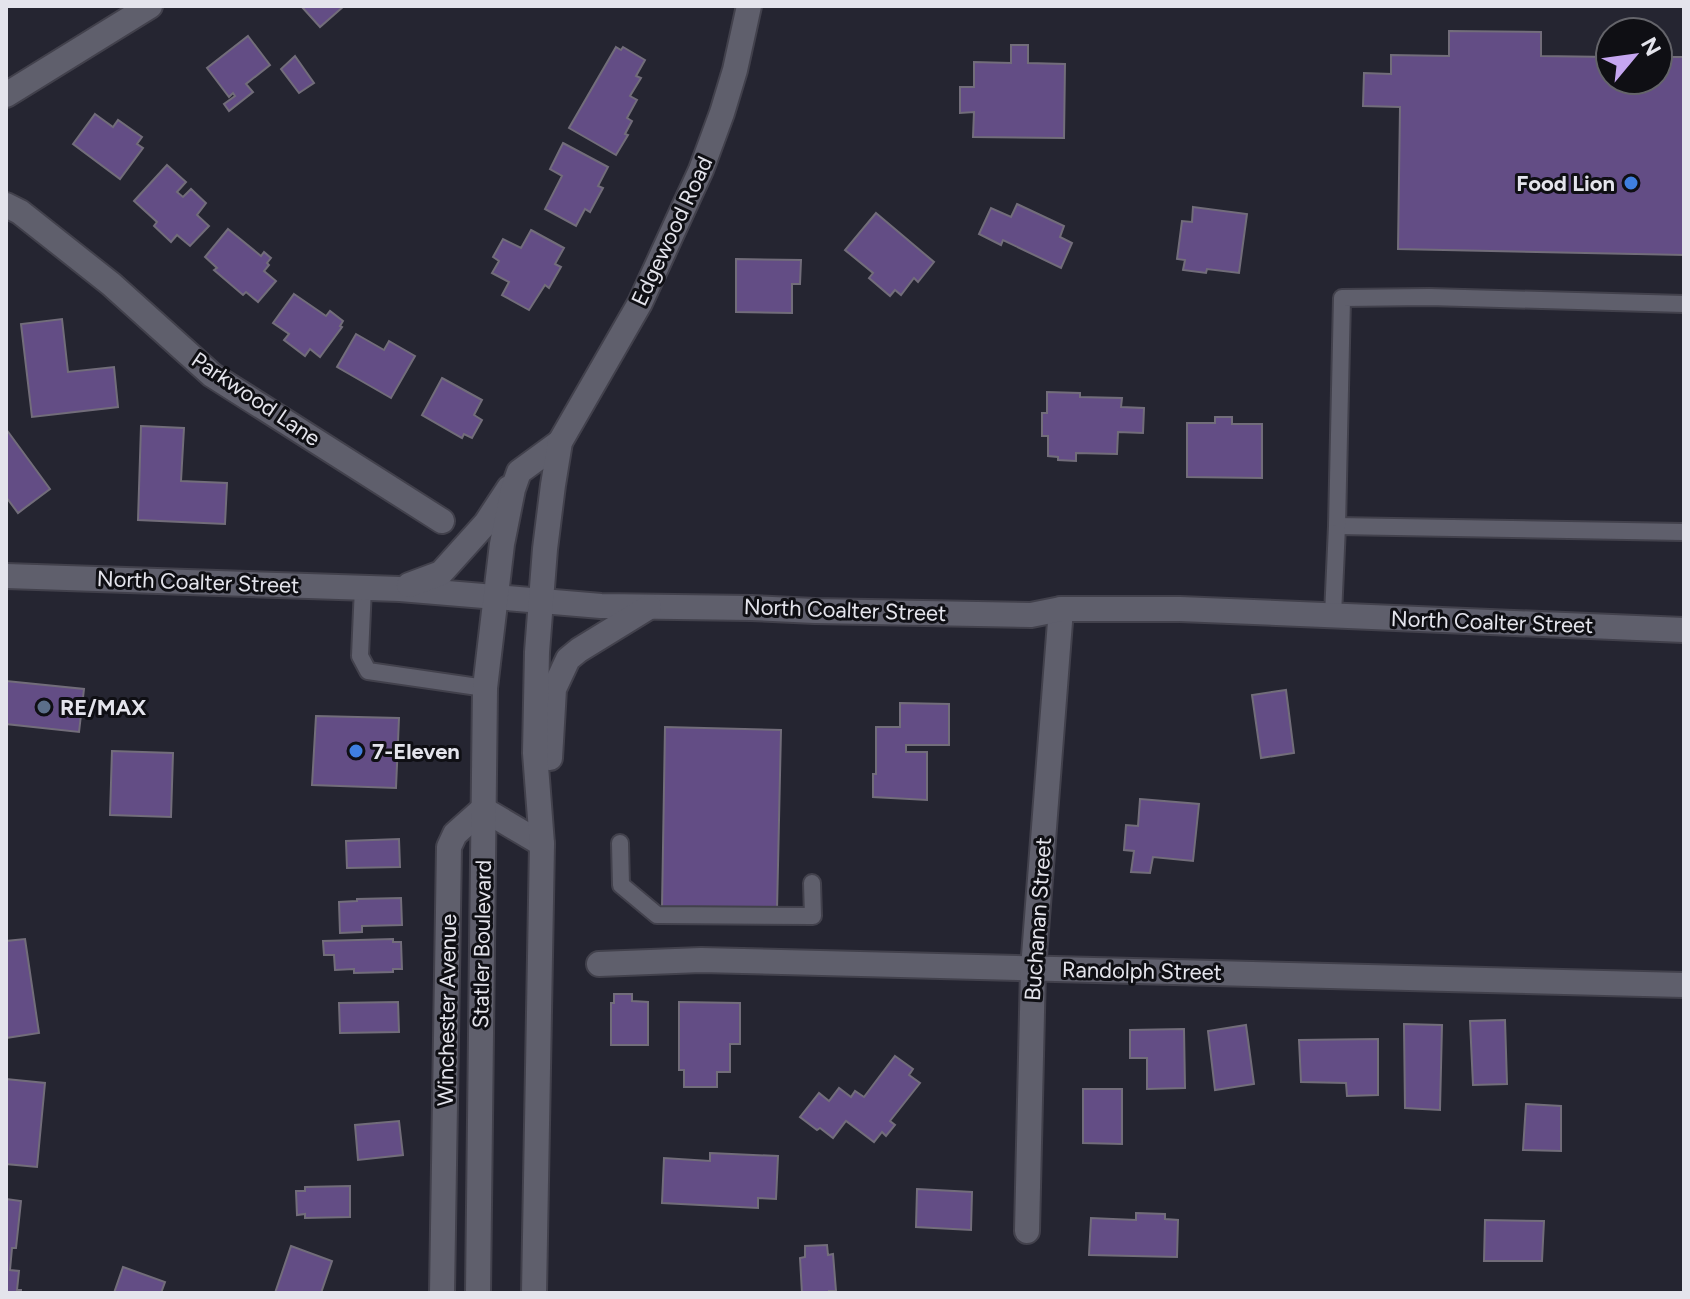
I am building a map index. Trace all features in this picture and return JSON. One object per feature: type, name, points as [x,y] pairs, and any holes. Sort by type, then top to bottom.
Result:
[{"type":"street","points":[[6,95],[150,6]]},
{"type":"street","name":"Edgewood Road","points":[[541,600],[560,442],[640,303],[695,184],[722,113],[749,6]]},
{"type":"street","name":"Parkwood Lane","points":[[6,205],[20,212],[111,284],[212,375],[442,521]]},
{"type":"street","name":"Edgewood Road","points":[[519,472],[560,442]]},
{"type":"street","points":[[400,589],[441,573],[486,523],[519,472]]},
{"type":"street","points":[[496,596],[502,544],[519,472]]},
{"type":"street","name":"North Coalter Street","points":[[6,576],[363,587],[601,606],[1031,615],[1061,609],[1180,609],[1684,630]]},
{"type":"street","name":"Statler Boulevard","points":[[478,1293],[485,688],[496,596]]},
{"type":"street","points":[[541,600],[535,753],[542,844]]},
{"type":"street","points":[[534,1293],[542,844],[554,689],[568,659],[649,607]]},
{"type":"street","name":"Buchanan Street","points":[[1027,1231],[1033,969],[1061,609]]},
{"type":"street","points":[[483,809],[542,844]]},
{"type":"street","name":"Winchester Avenue","points":[[442,1293],[448,858],[455,834],[483,809]]},
{"type":"street","name":"Randolph Street","points":[[599,964],[701,960],[1684,985]]},
{"type":"lane","points":[[1333,615],[1342,298],[1429,297],[1684,304]]},
{"type":"lane","points":[[1337,526],[1684,532]]},
{"type":"lane","points":[[363,587],[360,656],[368,671],[485,688]]},
{"type":"lane","points":[[620,843],[621,885],[657,915],[813,916],[812,883]]},
{"type":"building","points":[[301,6],[344,6],[320,27]]},
{"type":"building","points":[[1449,31],[1541,32],[1541,56],[1594,57],[1594,96],[1674,96],[1674,57],[1684,57],[1684,255],[1398,249],[1400,107],[1363,106],[1364,73],[1391,74],[1391,55],[1449,56]]},
{"type":"building","points":[[248,36],[270,65],[246,84],[253,92],[229,111],[224,104],[235,96],[233,93],[229,97],[207,68]]},
{"type":"building","points":[[1011,45],[1028,45],[1028,63],[1065,64],[1064,138],[973,137],[974,112],[960,113],[960,87],[974,87],[974,62],[1011,63]]},
{"type":"building","points":[[616,47],[621,50],[623,47],[645,60],[636,76],[641,78],[630,96],[637,100],[627,118],[632,121],[625,134],[628,135],[616,155],[569,128]]},
{"type":"building","points":[[295,56],[314,83],[299,93],[281,69]]},
{"type":"building","points":[[95,114],[113,127],[118,120],[142,137],[137,144],[143,148],[120,179],[73,144]]},
{"type":"building","points":[[563,143],[608,167],[598,186],[603,188],[590,212],[585,209],[576,226],[545,209],[562,176],[550,169]]},
{"type":"building","points":[[167,165],[186,182],[177,192],[183,197],[191,189],[206,203],[197,215],[209,226],[190,246],[177,235],[171,242],[154,226],[157,222],[134,201]]},
{"type":"building","points":[[1017,204],[1064,226],[1060,237],[1072,243],[1061,268],[1003,240],[1001,245],[979,234],[991,208],[1011,217]]},
{"type":"building","points":[[1193,207],[1247,214],[1239,273],[1183,270],[1185,260],[1177,259],[1182,221],[1192,222]]},
{"type":"building","points":[[876,213],[934,262],[918,282],[914,278],[901,295],[895,290],[890,296],[869,278],[873,273],[845,250]]},
{"type":"building","points":[[228,229],[261,256],[264,252],[271,258],[264,271],[276,281],[258,302],[246,292],[243,295],[214,270],[217,268],[205,257]]},
{"type":"building","points":[[531,230],[564,248],[555,264],[561,267],[549,288],[545,285],[529,310],[502,295],[509,282],[492,273],[499,261],[493,257],[503,239],[521,248]]},
{"type":"building","points":[[736,259],[801,260],[800,284],[792,284],[792,313],[736,312]]},
{"type":"building","points":[[294,294],[326,316],[330,311],[343,321],[320,357],[310,349],[305,356],[284,340],[289,334],[273,323]]},
{"type":"building","points":[[62,319],[68,372],[114,367],[118,407],[32,417],[21,324]]},
{"type":"building","points":[[356,334],[384,350],[389,341],[415,356],[391,398],[337,367]]},
{"type":"building","points":[[442,378],[482,400],[474,415],[482,420],[472,438],[464,434],[462,438],[422,415]]},
{"type":"building","points":[[1047,392],[1122,398],[1121,407],[1144,408],[1143,433],[1118,432],[1117,454],[1076,453],[1076,461],[1048,456],[1048,436],[1042,436],[1042,413],[1047,413]]},
{"type":"building","points":[[1215,417],[1232,417],[1232,424],[1262,424],[1262,478],[1187,477],[1187,423],[1215,423]]},
{"type":"building","points":[[141,426],[184,428],[181,481],[227,483],[225,524],[138,520]]},
{"type":"building","points":[[6,429],[50,489],[18,513],[6,497]]},
{"type":"building","name":"RE/MAX","points":[[6,681],[84,689],[79,732],[6,724]]},
{"type":"building","points":[[1286,690],[1294,753],[1261,758],[1252,695]]},
{"type":"building","points":[[900,703],[949,704],[949,745],[906,745],[906,752],[927,752],[927,800],[873,797],[876,727],[900,727]]},
{"type":"building","name":"7-Eleven","points":[[316,716],[399,718],[396,788],[312,785]]},
{"type":"building","points":[[665,727],[781,730],[777,910],[662,908]]},
{"type":"building","points":[[112,751],[173,753],[171,817],[110,815]]},
{"type":"building","points":[[1140,799],[1199,804],[1193,861],[1153,857],[1150,873],[1131,872],[1134,851],[1124,850],[1126,825],[1138,826]]},
{"type":"building","points":[[399,839],[400,867],[347,868],[346,841]]},
{"type":"building","points":[[401,898],[402,925],[362,926],[362,932],[340,933],[339,902]]},
{"type":"building","points":[[25,939],[39,1033],[6,1038],[6,941]]},
{"type":"building","points":[[393,939],[393,942],[401,942],[402,969],[393,969],[393,972],[335,970],[334,955],[324,955],[323,941]]},
{"type":"building","points":[[614,994],[632,994],[632,1001],[648,1002],[648,1045],[611,1045],[611,1003],[614,1003]]},
{"type":"building","points":[[398,1002],[399,1032],[340,1033],[339,1003]]},
{"type":"building","points":[[679,1002],[740,1003],[740,1044],[730,1044],[730,1072],[717,1072],[717,1087],[684,1087],[684,1070],[679,1070]]},
{"type":"building","points":[[1505,1020],[1507,1084],[1473,1085],[1470,1021]]},
{"type":"building","points":[[1404,1024],[1442,1025],[1440,1110],[1405,1108]]},
{"type":"building","points":[[1246,1025],[1254,1084],[1215,1090],[1208,1031]]},
{"type":"building","points":[[1184,1029],[1185,1088],[1147,1089],[1147,1058],[1130,1058],[1130,1030]]},
{"type":"building","points":[[1378,1039],[1378,1095],[1347,1096],[1346,1083],[1301,1082],[1299,1040]]},
{"type":"building","points":[[895,1056],[913,1069],[909,1075],[920,1083],[890,1121],[895,1125],[886,1136],[882,1132],[874,1142],[846,1121],[833,1138],[800,1117],[819,1093],[829,1101],[839,1088],[851,1097],[855,1091],[864,1097]]},
{"type":"building","points":[[6,1079],[45,1083],[37,1167],[6,1164]]},
{"type":"building","points":[[1083,1089],[1122,1089],[1122,1144],[1083,1143]]},
{"type":"building","points":[[1526,1104],[1561,1106],[1561,1151],[1523,1150]]},
{"type":"building","points":[[399,1121],[403,1155],[358,1160],[355,1125]]},
{"type":"building","points":[[710,1153],[778,1156],[776,1199],[758,1198],[758,1208],[662,1203],[664,1158],[710,1161]]},
{"type":"building","points":[[350,1186],[350,1217],[305,1218],[305,1214],[297,1215],[296,1191],[305,1191],[305,1187]]},
{"type":"building","points":[[917,1189],[972,1192],[971,1230],[916,1227]]},
{"type":"building","points":[[6,1199],[21,1201],[16,1248],[12,1248],[10,1270],[19,1271],[17,1290],[21,1293],[6,1293]]},
{"type":"building","points":[[1136,1213],[1165,1214],[1165,1219],[1178,1220],[1177,1257],[1089,1255],[1091,1218],[1136,1220]]},
{"type":"building","points":[[1485,1220],[1544,1221],[1542,1261],[1484,1261]]},
{"type":"building","points":[[827,1245],[828,1255],[833,1254],[836,1291],[802,1293],[800,1258],[805,1257],[805,1246]]},
{"type":"building","points":[[291,1246],[332,1261],[321,1293],[275,1293]]},
{"type":"building","points":[[123,1267],[165,1282],[161,1293],[114,1293]]},
{"type":"place","name":"Food Lion","points":[[1631,183]]},
{"type":"place","name":"RE/MAX","points":[[44,707]]},
{"type":"place","name":"7-Eleven","points":[[356,751]]}]
